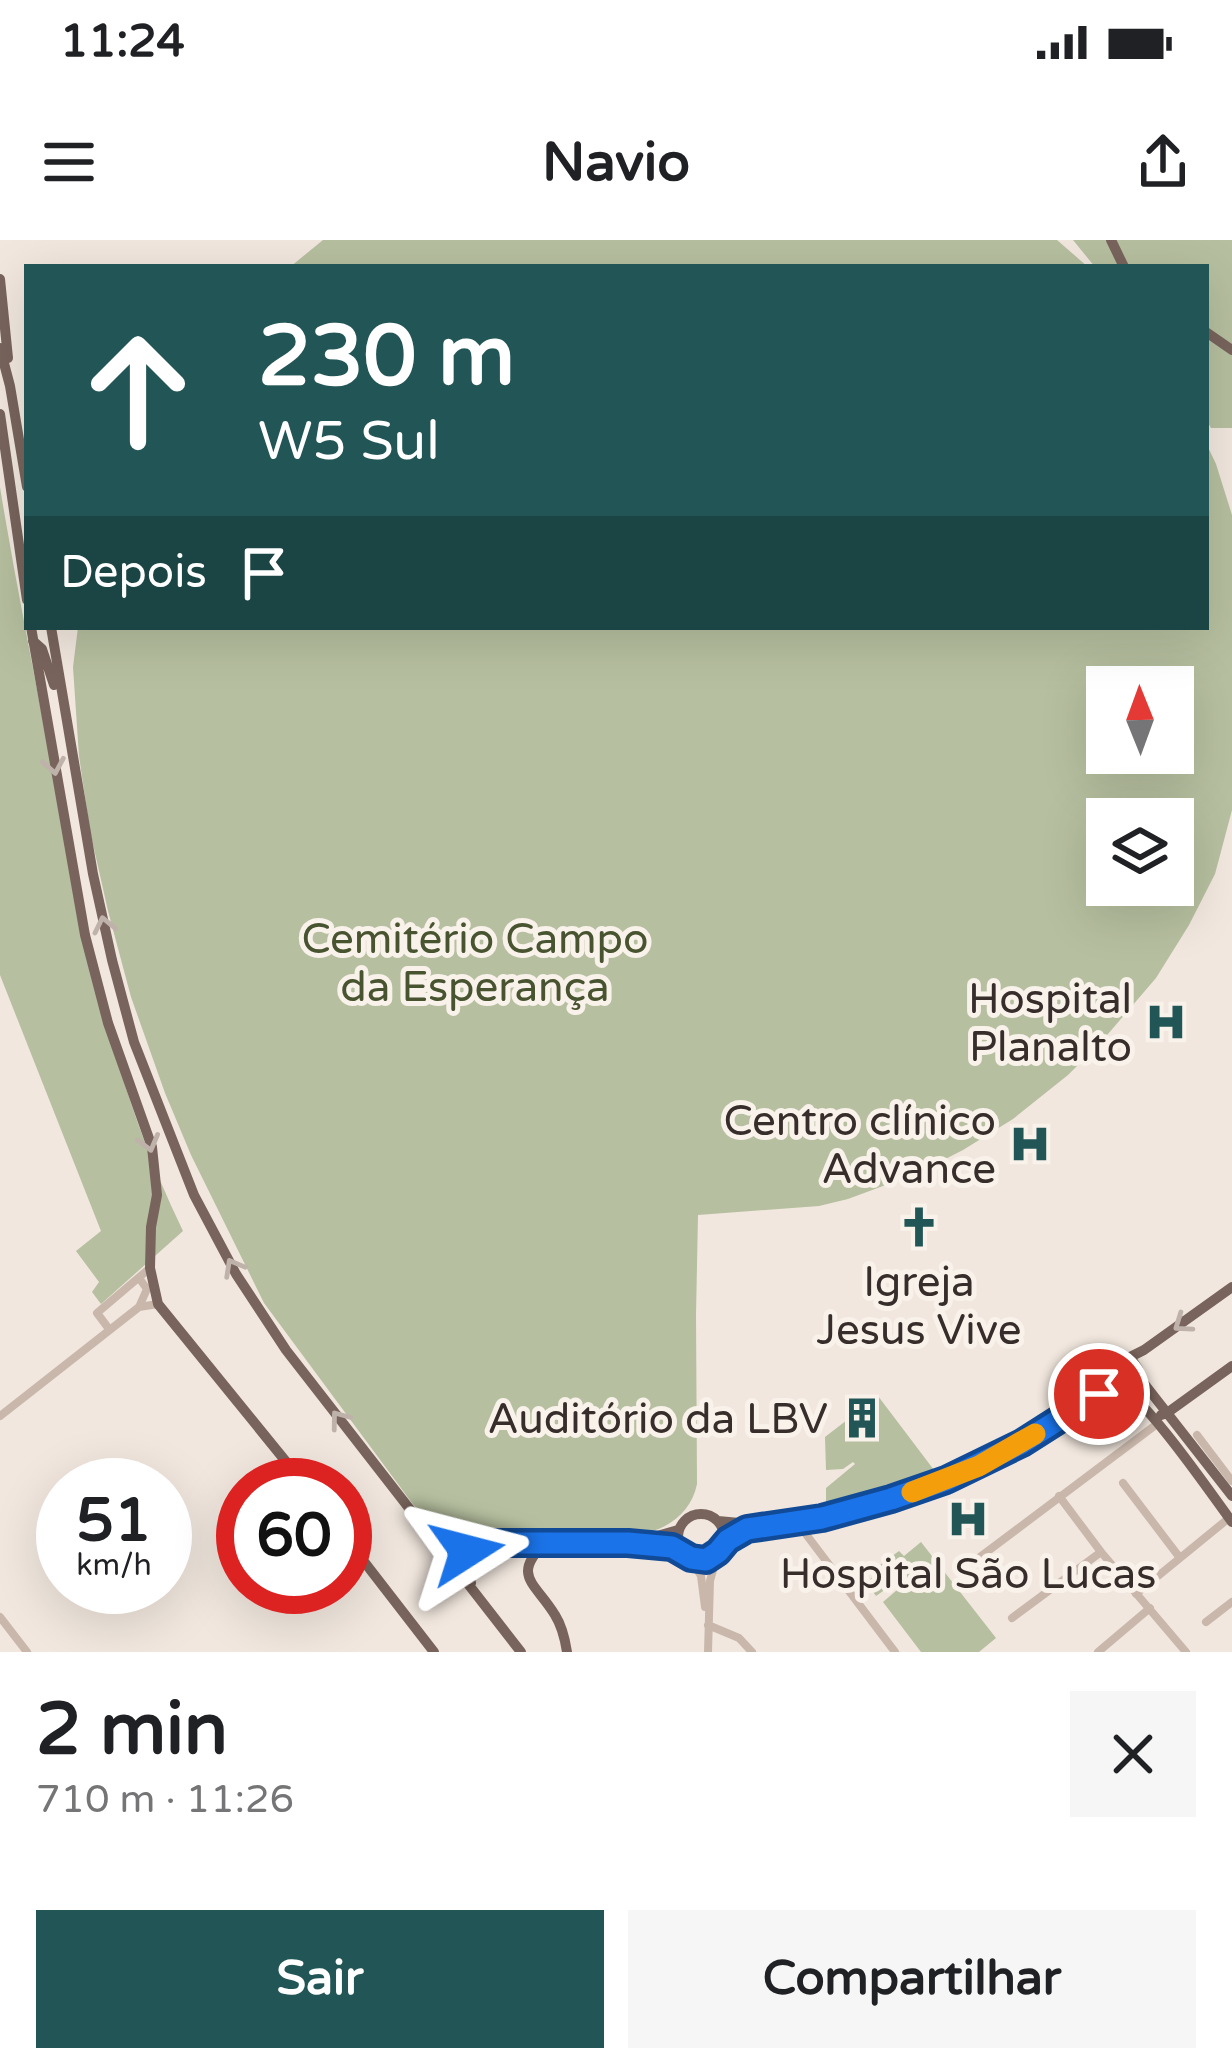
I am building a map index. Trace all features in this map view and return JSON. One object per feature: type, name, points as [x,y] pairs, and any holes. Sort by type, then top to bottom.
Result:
[{"type":"main road","points":[[0,279],[24,469]]},
{"type":"main road","points":[[0,348],[10,386]]},
{"type":"main road","points":[[0,414],[24,580]]},
{"type":"main road","points":[[0,430],[4,446]]},
{"type":"main road","points":[[31,630],[85,935],[108,1023],[152,1147],[157,1195],[150,1268],[158,1304],[282,1458]]},
{"type":"main road","points":[[52,630],[93,874],[134,1042]]},
{"type":"main road","points":[[33,641],[47,659],[69,734]]},
{"type":"main road","points":[[85,935],[99,964],[106,966],[112,960]]},
{"type":"main road","points":[[108,1023],[112,1014],[123,1017],[194,1195],[236,1274],[287,1352],[521,1652]]},
{"type":"main road","points":[[1070,1411],[1120,1360],[1144,1350],[1232,1287]]},
{"type":"main road","points":[[1130,1357],[1142,1381],[1228,1483],[1232,1496]]},
{"type":"main road","points":[[1171,1418],[1180,1404],[1232,1367]]},
{"type":"main road","points":[[687,1555],[678,1543],[678,1530],[696,1514],[761,1525],[796,1522],[891,1499],[946,1480],[1022,1443],[1130,1380],[1138,1369]]},
{"type":"main road","points":[[1111,1370],[1112,1378],[1153,1419],[1231,1520]]},
{"type":"main road","points":[[1153,1419],[1171,1418]]},
{"type":"main road","points":[[1212,1494],[1228,1483]]},
{"type":"main road","points":[[718,1521],[724,1533],[720,1549]]},
{"type":"main road","points":[[436,1544],[628,1543],[664,1546],[706,1560],[740,1533],[761,1525]]},
{"type":"main road","points":[[628,1543],[678,1530]]},
{"type":"main road","points":[[546,1542],[532,1555],[527,1573],[554,1614],[567,1652]]},
{"type":"main road","points":[[472,1590],[464,1560],[473,1543]]},
{"type":"main road","points":[[372,1572],[438,1652]]},
{"type":"street","points":[[110,1329],[97,1313],[150,1268]]},
{"type":"street","points":[[139,1278],[147,1289],[139,1307]]},
{"type":"street","points":[[0,1416],[139,1307],[158,1304]]},
{"type":"street","points":[[964,1569],[1153,1419]]},
{"type":"street","points":[[1197,1435],[1228,1483]]},
{"type":"street","points":[[1123,1483],[1180,1559]]},
{"type":"street","points":[[1059,1496],[1186,1652]]},
{"type":"street","points":[[1136,1594],[1231,1520]]},
{"type":"street","points":[[796,1522],[895,1652]]},
{"type":"street","points":[[708,1652],[711,1570],[720,1549]]},
{"type":"street","points":[[1012,1618],[1101,1552]]},
{"type":"street","points":[[687,1555],[704,1584],[708,1623]]},
{"type":"street","points":[[1206,1622],[1232,1602]]},
{"type":"street","points":[[1098,1652],[1150,1608]]},
{"type":"street","points":[[0,1617],[27,1652]]},
{"type":"street","points":[[708,1623],[741,1639],[752,1652]]},
{"type":"street","points":[[708,1637],[730,1635]]},
{"type":"green space","points":[[323,240],[1057,240],[1085,264],[294,264]]},
{"type":"green space","points":[[1073,240],[1232,240],[1232,428],[1209,425],[1209,264],[1093,264]]},
{"type":"green space","name":"Cemitério Campo da Esperança","points":[[1209,449],[1232,515],[1232,810],[1215,874],[1189,925],[1156,978],[1068,1075],[1013,1119],[963,1150],[848,1199],[819,1206],[698,1215],[697,1484],[686,1509],[649,1532],[435,1534],[264,1303],[191,1155],[131,997],[90,831],[73,667],[78,630],[1209,630]]},
{"type":"green space","points":[[0,487],[71,872],[99,995],[135,1115],[183,1231],[101,1304],[92,1292],[99,1282],[76,1251],[101,1231],[0,975]]},
{"type":"green space","name":"Auditório da LBV","points":[[878,1396],[937,1474],[826,1507],[826,1488],[855,1464],[826,1470],[825,1437]]},
{"type":"green space","points":[[921,1542],[996,1638],[979,1652],[921,1652],[883,1602],[897,1590],[893,1584],[876,1596],[866,1582],[899,1551],[904,1556]]},
{"type":"slow traffic","points":[[912,1492],[979,1466],[1035,1434]]},
{"type":"place","name":"Hospital Planalto","points":[[1166,1022]]},
{"type":"place","name":"Centro clínico Advance","points":[[1030,1144]]},
{"type":"place","name":"Igreja Jesus Vive","points":[[919,1227]]},
{"type":"place","name":"Auditório da LBV","points":[[862,1418]]},
{"type":"place","name":"Hospital São Lucas","points":[[968,1519]]},
{"type":"route","points":[[467,1551],[473,1543],[628,1543],[672,1547],[706,1560],[747,1529],[822,1518],[946,1480],[1022,1443],[1099,1394]]}]
